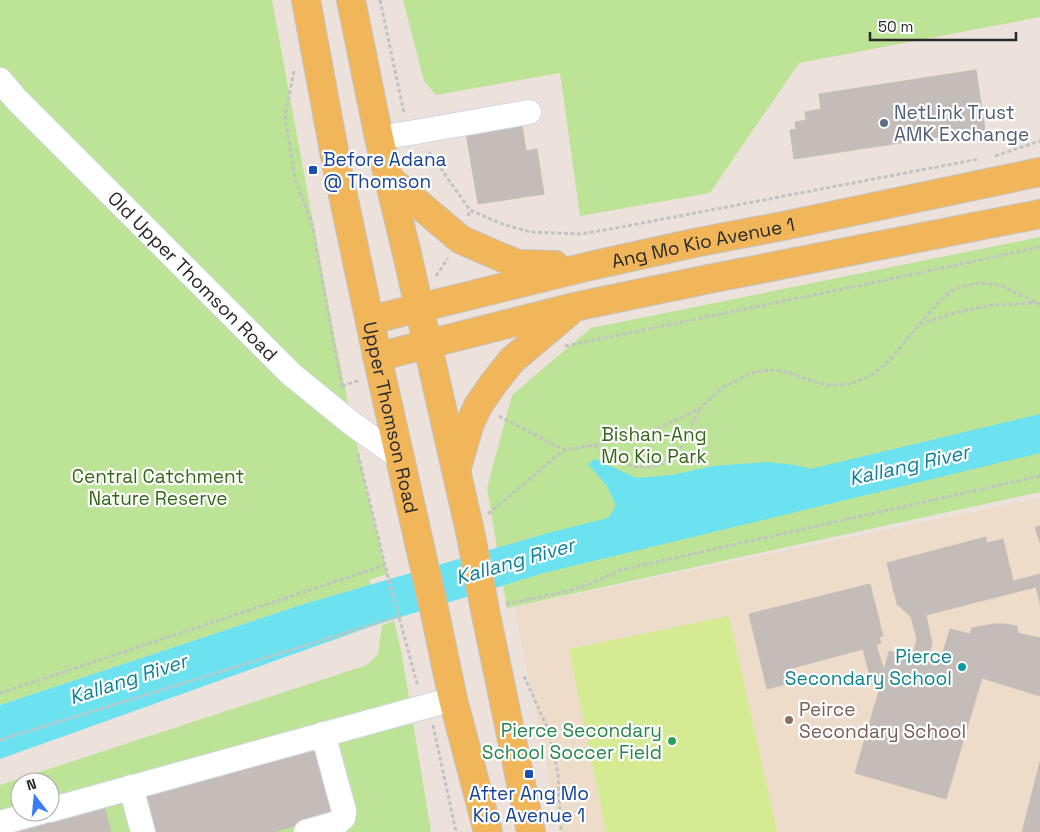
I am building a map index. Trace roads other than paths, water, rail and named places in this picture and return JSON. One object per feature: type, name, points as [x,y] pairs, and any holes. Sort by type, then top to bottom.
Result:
[{"type":"main road","name":"Upper Thomson Road","points":[[306,0],[337,166],[377,357],[453,699],[488,832]]},
{"type":"main road","points":[[351,0],[379,138],[420,308],[473,548],[493,601],[531,832]]},
{"type":"main road","name":"Ang Mo Kio Avenue 1","points":[[370,320],[590,266],[1040,172]]},
{"type":"main road","points":[[389,179],[460,238],[517,264],[590,266]]},
{"type":"main road","name":"Ang Mo Kio Avenue 1","points":[[377,357],[574,307],[1040,214]]},
{"type":"main road","points":[[456,468],[470,423],[478,406],[493,384],[512,360],[574,307]]},
{"type":"street","name":"Old Upper Thomson Road","points":[[0,80],[16,99],[291,374],[350,422],[400,458]]},
{"type":"street","points":[[379,138],[529,112]]},
{"type":"street","points":[[60,807],[453,699]]},
{"type":"street","points":[[306,832],[337,823],[343,818],[344,811],[324,734]]},
{"type":"street","points":[[131,787],[143,832]]},
{"type":"water","name":"Kallang River","points":[[1040,414],[1040,453],[544,573],[375,625],[0,759],[0,705],[304,604],[548,533],[608,518],[616,506],[607,486],[588,464],[595,459],[636,478],[672,475],[713,466],[768,462],[810,469]]},
{"type":"place","name":"NetLink Trust AMK Exchange","points":[[884,123]]},
{"type":"place","name":"Before Adana @ Thomson","points":[[313,170]]},
{"type":"place","name":"Pierce Secondary School","points":[[962,667]]},
{"type":"place","name":"Peirce Secondary School","points":[[789,720]]},
{"type":"place","name":"Pierce Secondary School Soccer Field","points":[[672,741]]},
{"type":"place","name":"After Ang Mo Kio Avenue 1","points":[[529,774]]},
{"type":"park label","name":"Bishan-Ang Mo Kio Park","points":[[654,445]]},
{"type":"park label","name":"Central Catchment Nature Reserve","points":[[158,487]]}]
